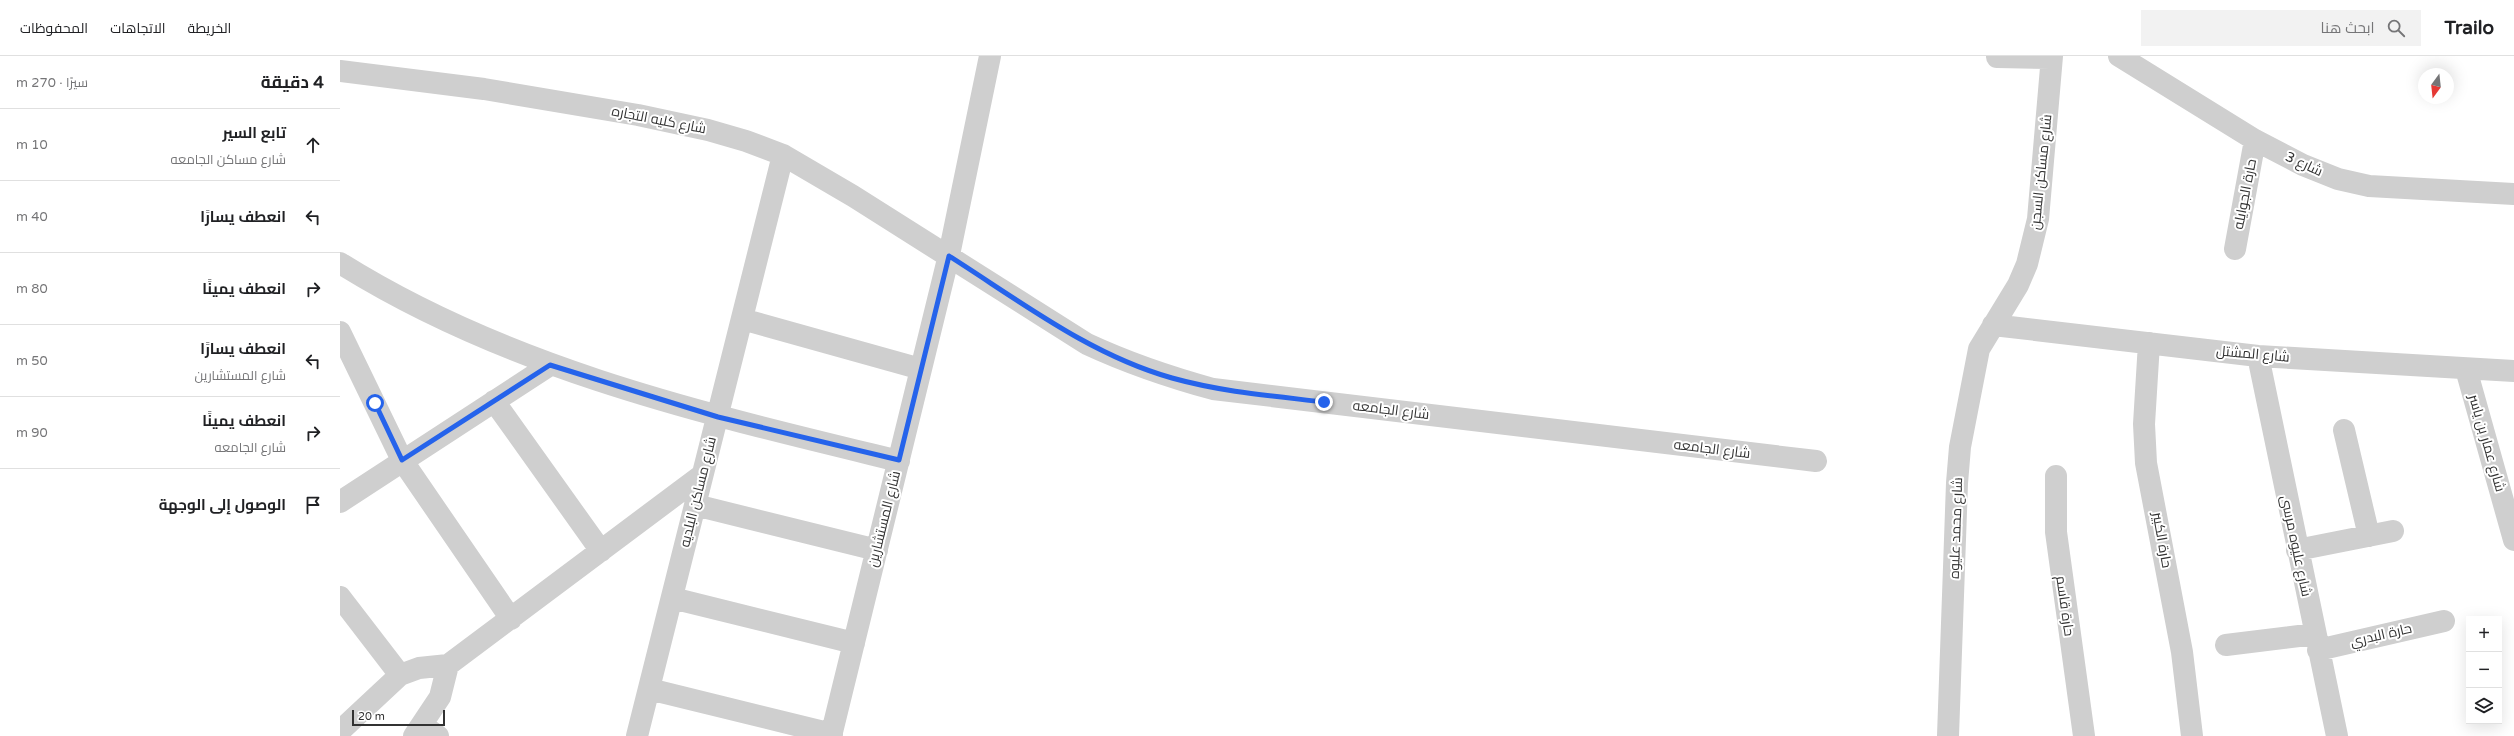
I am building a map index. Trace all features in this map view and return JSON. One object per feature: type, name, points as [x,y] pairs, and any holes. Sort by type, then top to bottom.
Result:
[{"type":"street","name":"شارع المستشارين","points":[[831,735],[949,256],[990,56]]},
{"type":"street","name":"شارع 3","points":[[2119,56],[2255,140],[2304,165],[2338,179],[2369,186],[2514,194]]},
{"type":"street","points":[[1997,57],[2051,57]]},
{"type":"street","name":"شارع مساكن السجن","points":[[1993,325],[2018,285],[2033,242],[2038,219],[2051,57]]},
{"type":"street","name":"شارع كليه التجاره","points":[[340,71],[484,89],[638,115],[708,130],[783,155],[853,196],[949,256]]},
{"type":"street","name":"حارة الجوايله","points":[[2235,248],[2255,140]]},
{"type":"street","name":"شارع مساكن البلديه","points":[[637,735],[783,155]]},
{"type":"street","name":"شارع الجامعه","points":[[949,256],[1087,344],[1128,363],[1170,378],[1214,389],[1816,461]]},
{"type":"street","points":[[340,263],[426,312],[487,340],[550,365],[718,417],[899,460]]},
{"type":"street","points":[[742,319],[921,369]]},
{"type":"street","name":"شارع المشتل","points":[[1993,325],[2258,356],[2514,371]]},
{"type":"street","name":"شارع محمد عليوه","points":[[1948,736],[1958,469],[1979,349],[1993,325]]},
{"type":"street","points":[[340,332],[402,460],[510,619]]},
{"type":"street","name":"حارة الكبير","points":[[2149,343],[2144,424],[2146,462],[2182,652],[2192,736]]},
{"type":"street","name":"شارع عليوه مرسى","points":[[2258,356],[2297,550],[2337,736]]},
{"type":"street","points":[[340,502],[402,460],[550,365]]},
{"type":"street","name":"شارع عمار بن ياسر","points":[[2466,369],[2514,540]]},
{"type":"street","points":[[494,401],[601,551]]},
{"type":"street","points":[[2344,430],[2370,536]]},
{"type":"street","points":[[340,731],[400,676],[420,668],[448,665],[702,475]]},
{"type":"street","name":"حارة قاسم","points":[[2056,476],[2056,532],[2084,736]]},
{"type":"street","points":[[695,505],[877,550]]},
{"type":"street","points":[[2297,550],[2393,531]]},
{"type":"street","points":[[340,597],[400,676]]},
{"type":"street","points":[[672,598],[854,643]]},
{"type":"street","name":"حارة البدري","points":[[2226,644],[2317,642],[2444,621]]},
{"type":"street","points":[[425,732],[440,697],[448,665]]},
{"type":"street","points":[[649,689],[831,735]]},
{"type":"route","points":[[375,403],[402,460],[550,365],[633,392],[718,417],[899,460],[949,256],[1087,344],[1128,363],[1170,378],[1214,389],[1324,402]]}]
